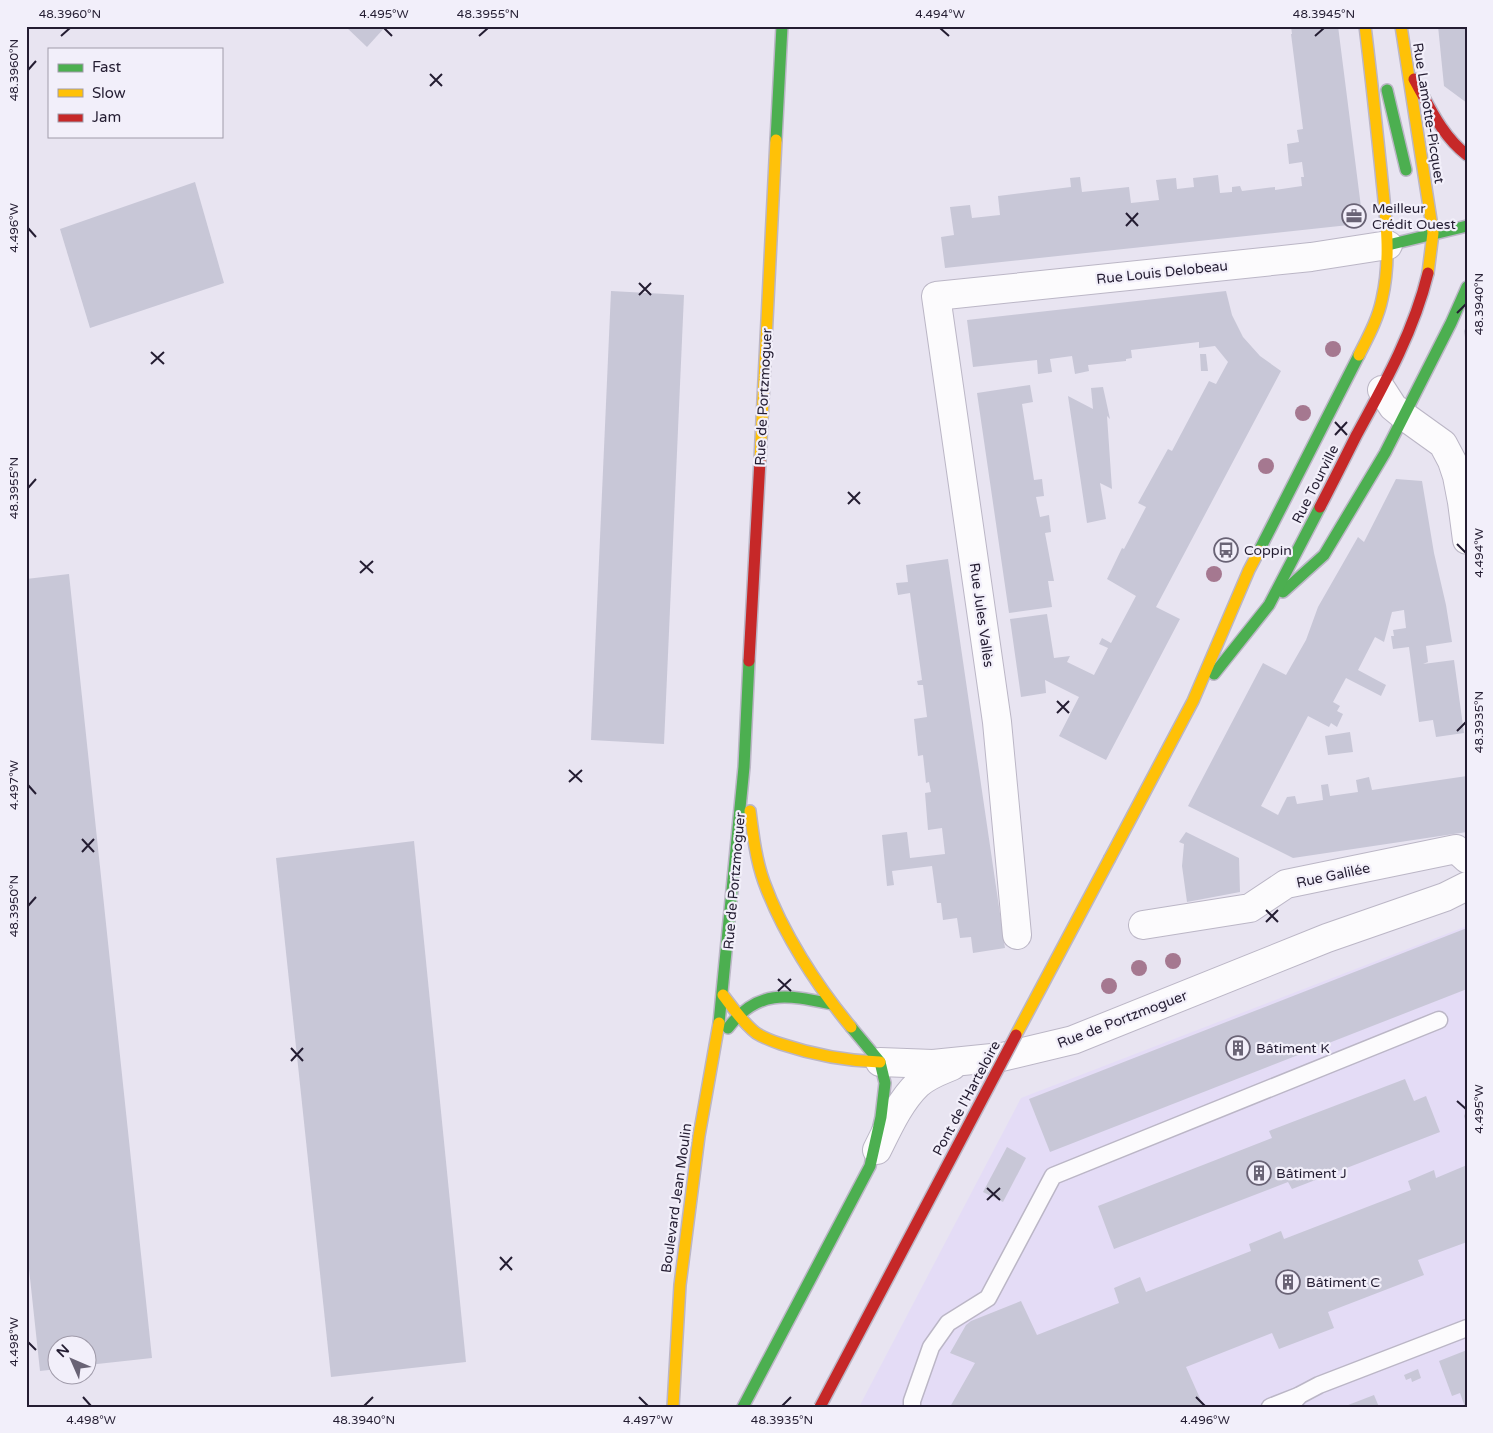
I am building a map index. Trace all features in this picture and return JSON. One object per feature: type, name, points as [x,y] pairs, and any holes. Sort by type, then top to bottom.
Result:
[{"type":"main road","name":"Rue de Portzmoguer","points":[[723,995],[744,768],[782,26]]},
{"type":"main road","points":[[1365,26],[1388,245],[1467,226]]},
{"type":"main road","name":"Rue Lamotte-Picquet","points":[[1401,26],[1433,233]]},
{"type":"main road","points":[[1406,67],[1447,134],[1462,152],[1467,155]]},
{"type":"main road","points":[[1372,80],[1388,91],[1408,178]]},
{"type":"main road","points":[[1421,222],[1433,233]]},
{"type":"main road","name":"Rue Tourville","points":[[1193,701],[1269,605],[1382,390],[1412,326],[1422,298],[1429,268],[1433,233]]},
{"type":"main road","name":"Rue Tourville","points":[[1138,802],[1193,701],[1249,570],[1376,322],[1386,279],[1388,245]]},
{"type":"main road","points":[[1269,605],[1324,555],[1385,453],[1467,287]]},
{"type":"main road","name":"Rue de Portzmoguer","points":[[744,768],[753,837],[764,882],[786,931],[832,1004],[880,1062]]},
{"type":"main road","name":"Pont de l'Harteloire","points":[[820,1407],[1138,802]]},
{"type":"main road","points":[[723,995],[738,1014],[762,1037],[796,1050],[838,1059],[880,1062],[885,1083],[881,1117],[870,1166],[743,1407]]},
{"type":"main road","name":"Boulevard Jean Moulin","points":[[673,1407],[682,1266],[699,1136],[716,1046],[723,995]]},
{"type":"main road","points":[[716,1046],[738,1014],[753,1005],[773,997],[802,998],[832,1004]]},
{"type":"street","name":"Rue Louis Delobeau","points":[[936,296],[1311,257],[1388,245]]},
{"type":"street","name":"Rue Jules Vallès","points":[[936,296],[998,722],[1017,935]]},
{"type":"street","points":[[1382,390],[1393,407],[1443,444],[1452,461],[1462,502],[1467,540]]},
{"type":"street","name":"Rue Galilée","points":[[1144,926],[1250,908],[1286,884],[1456,850],[1467,859]]},
{"type":"street","name":"Rue de Portzmoguer","points":[[880,1062],[933,1064],[1002,1057],[1073,1040],[1327,938],[1445,897],[1467,886]]},
{"type":"street","points":[[870,1166],[888,1128],[918,1084],[932,1074],[963,1061]]},
{"type":"lane","points":[[912,1407],[912,1401],[931,1348],[948,1323],[988,1298],[1053,1176],[1440,1020]]},
{"type":"lane","points":[[1270,1407],[1295,1401],[1319,1385],[1467,1328]]},
{"type":"shaded area","points":[[1467,926],[1467,1407],[859,1407],[1021,1098]]},
{"type":"building","points":[[345,26],[386,26],[367,47]]},
{"type":"building","points":[[1291,26],[1338,26],[1362,215],[1358,224],[945,268],[941,237],[954,235],[950,207],[970,205],[972,218],[1000,215],[998,196],[1071,187],[1070,178],[1080,177],[1082,192],[1129,187],[1131,203],[1159,200],[1156,180],[1176,178],[1177,189],[1194,187],[1193,178],[1218,175],[1220,193],[1232,192],[1232,187],[1240,186],[1242,191],[1275,187],[1275,190],[1302,186],[1301,177],[1304,177],[1302,162],[1289,164],[1287,144],[1299,142],[1297,130],[1303,129]]},
{"type":"building","points":[[1438,26],[1467,26],[1467,103],[1444,86]]},
{"type":"building","points":[[195,182],[224,283],[90,328],[60,229]]},
{"type":"building","points":[[611,291],[684,295],[664,744],[591,740]]},
{"type":"building","points":[[1226,291],[1232,315],[1243,337],[1260,356],[1281,371],[1156,607],[1180,619],[1106,760],[1059,736],[1079,697],[1045,680],[1046,693],[1021,697],[1010,619],[1047,614],[1054,658],[1070,656],[1067,662],[1094,675],[1108,648],[1099,644],[1102,638],[1111,643],[1136,596],[1107,579],[1122,548],[1124,549],[1146,507],[1138,503],[1168,449],[1172,451],[1209,381],[1216,384],[1228,362],[1215,346],[1199,348],[1199,342],[1131,350],[1132,358],[1126,359],[1126,361],[1088,365],[1089,371],[1075,374],[1072,356],[1050,359],[1052,372],[1038,374],[1037,360],[973,367],[967,320]]},
{"type":"building","points":[[1467,325],[1467,343],[1466,343],[1464,331]]},
{"type":"building","points":[[1200,354],[1206,354],[1208,371],[1201,371]]},
{"type":"building","points":[[1030,385],[1033,402],[1022,404],[1034,480],[1042,479],[1044,496],[1036,497],[1040,517],[1049,515],[1051,532],[1045,533],[1054,581],[1048,581],[1052,607],[1009,613],[977,393]]},
{"type":"building","points":[[1103,387],[1110,419],[1107,416],[1112,489],[1100,483],[1106,519],[1087,523],[1068,396],[1093,409],[1091,388]]},
{"type":"building","points":[[1396,479],[1422,481],[1452,642],[1426,646],[1428,662],[1423,664],[1454,660],[1464,733],[1436,737],[1433,720],[1419,722],[1409,647],[1393,649],[1391,636],[1394,636],[1393,630],[1406,628],[1404,610],[1392,612],[1384,642],[1375,637],[1358,670],[1386,685],[1381,696],[1346,678],[1333,702],[1340,706],[1337,711],[1343,714],[1337,727],[1331,723],[1329,727],[1308,716],[1261,806],[1278,815],[1287,797],[1295,796],[1297,804],[1323,800],[1321,785],[1328,784],[1330,796],[1358,792],[1356,780],[1369,777],[1372,790],[1467,776],[1467,832],[1293,858],[1188,806],[1263,663],[1286,675],[1306,640],[1318,607],[1358,537],[1364,542]]},
{"type":"building","points":[[948,559],[1005,948],[973,953],[971,937],[960,938],[957,918],[943,920],[941,903],[937,903],[932,866],[892,871],[894,885],[887,886],[882,835],[907,832],[910,858],[945,854],[942,828],[928,830],[925,793],[931,792],[929,782],[926,783],[923,755],[918,756],[914,719],[927,717],[923,685],[918,685],[917,681],[922,680],[910,593],[898,595],[896,583],[908,582],[906,565]]},
{"type":"building","points":[[69,574],[152,1358],[98,1364],[98,1336],[48,1336],[48,1370],[40,1371],[26,1241],[26,579]]},
{"type":"building","points":[[1350,732],[1353,752],[1328,755],[1325,736]]},
{"type":"building","points":[[1186,832],[1239,858],[1240,892],[1187,902],[1182,866],[1184,844],[1179,842]]},
{"type":"building","points":[[414,841],[466,1362],[331,1377],[276,858]]},
{"type":"building","name":"Bâtiment K","points":[[1467,928],[1467,989],[1050,1152],[1029,1099]]},
{"type":"building","name":"Bâtiment J","points":[[1405,1079],[1414,1101],[1426,1096],[1440,1132],[1292,1189],[1288,1182],[1114,1249],[1098,1206],[1272,1138],[1269,1131]]},
{"type":"building","points":[[1467,1109],[1467,1126],[1464,1116]]},
{"type":"building","points":[[1007,1147],[1026,1158],[1003,1202],[983,1192]]},
{"type":"building","name":"Bâtiment C","points":[[1467,1165],[1467,1242],[1418,1260],[1424,1275],[1328,1312],[1334,1328],[1279,1349],[1272,1333],[1186,1367],[1203,1405],[1197,1407],[950,1407],[975,1363],[950,1353],[966,1325],[971,1321],[1021,1301],[1037,1335],[1119,1303],[1114,1288],[1140,1277],[1146,1292],[1251,1251],[1249,1244],[1281,1231],[1284,1239],[1411,1190],[1408,1181],[1434,1170],[1436,1178]]},
{"type":"building","points":[[1467,1350],[1467,1407],[1465,1407],[1460,1393],[1452,1396],[1439,1361]]},
{"type":"building","points":[[1418,1369],[1421,1378],[1412,1382],[1411,1378],[1406,1380],[1404,1375]]},
{"type":"building","points":[[1374,1395],[1379,1407],[1343,1407]]},
{"type":"traffic: fast","points":[[776,140],[782,26]]},
{"type":"traffic: fast","points":[[1387,90],[1406,170]]},
{"type":"traffic: fast","points":[[1388,245],[1467,226]]},
{"type":"traffic: fast","points":[[1283,592],[1324,555],[1385,453],[1451,323],[1467,287]]},
{"type":"traffic: fast","points":[[1259,551],[1359,355]]},
{"type":"traffic: fast","points":[[1214,674],[1269,605],[1320,507]]},
{"type":"traffic: fast","points":[[719,1023],[744,767],[749,661]]},
{"type":"traffic: fast","points":[[728,1028],[739,1015],[762,1000],[788,997],[832,1004]]},
{"type":"traffic: fast","points":[[743,1407],[870,1166],[881,1117],[885,1083],[880,1062],[851,1027]]},
{"type":"traffic: slow","points":[[1359,355],[1378,314],[1387,267],[1384,202],[1365,26]]},
{"type":"traffic: slow","points":[[1401,26],[1433,233],[1428,273]]},
{"type":"traffic: slow","points":[[760,460],[776,140]]},
{"type":"traffic: slow","points":[[1110,858],[1193,701],[1249,570],[1259,551]]},
{"type":"traffic: slow","points":[[750,811],[761,874],[780,920],[813,976],[851,1027]]},
{"type":"traffic: slow","points":[[1016,1035],[1110,858]]},
{"type":"traffic: slow","points":[[723,995],[747,1025],[756,1033],[768,1039],[793,1048],[830,1057],[880,1062]]},
{"type":"traffic: slow","points":[[673,1407],[680,1285],[699,1136],[719,1023]]},
{"type":"traffic: jam","points":[[1414,79],[1443,130],[1467,155]]},
{"type":"traffic: jam","points":[[1320,507],[1398,356],[1415,315],[1428,273]]},
{"type":"traffic: jam","points":[[749,661],[760,460]]},
{"type":"traffic: jam","points":[[820,1407],[1016,1035]]},
{"type":"place","name":"Meilleur Crédit Ouest","points":[[1354,216]]},
{"type":"place","name":"Coppin","points":[[1226,550]]},
{"type":"place","name":"Bâtiment K","points":[[1238,1048]]},
{"type":"place","name":"Bâtiment J","points":[[1259,1173]]},
{"type":"place","name":"Bâtiment C","points":[[1288,1282]]}]
